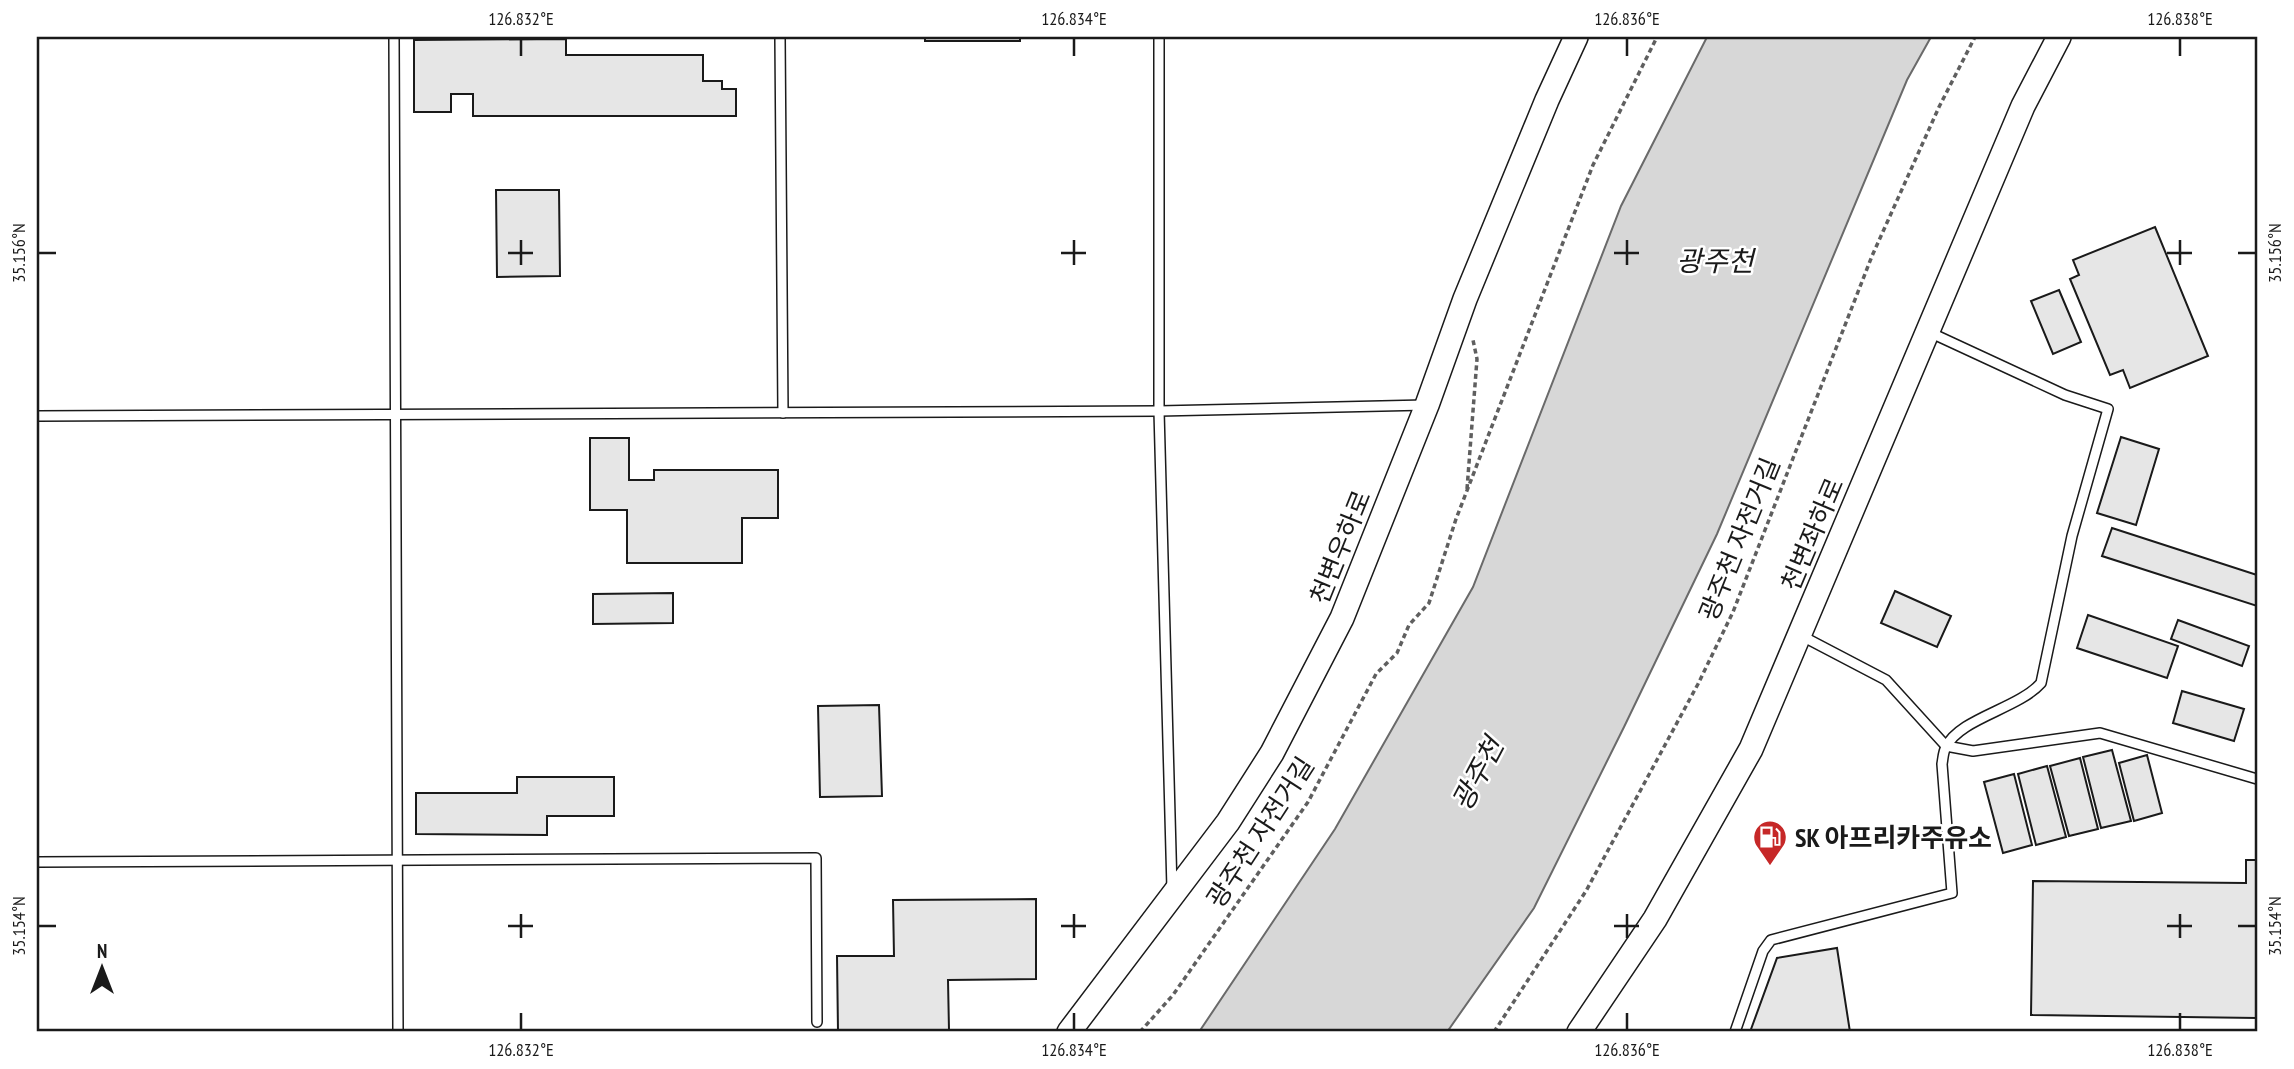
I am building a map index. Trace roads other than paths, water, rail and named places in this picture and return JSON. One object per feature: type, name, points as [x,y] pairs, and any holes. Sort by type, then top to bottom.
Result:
[{"type":"street","name":"천변우하로","points":[[1069,1032],[1228,822],[1272,753],[1342,618],[1427,405],[1465,299],[1547,100],[1576,37]]},
{"type":"street","name":"천변좌하로","points":[[1579,1032],[1655,919],[1751,749],[2023,106],[2059,37]]},
{"type":"lane","points":[[394,37],[398,1032]]},
{"type":"lane","points":[[780,37],[783,412]]},
{"type":"lane","points":[[1159,37],[1159,411],[1173,897]]},
{"type":"lane","points":[[1735,1032],[1763,951],[1771,940],[1952,893],[1942,764],[1946,747],[1961,729],[2031,693],[2041,682],[2072,536],[2108,409],[2065,395],[1928,331]]},
{"type":"lane","points":[[37,416],[1159,411],[1427,405]]},
{"type":"lane","points":[[1800,635],[1886,681],[1946,747],[1973,751],[2100,733],[2257,779]]},
{"type":"lane","points":[[37,862],[816,858],[817,1021]]},
{"type":"water","name":"광주천","points":[[1707,37],[1931,37],[1907,80],[1717,534],[1534,908],[1447,1032],[1199,1032],[1335,829],[1473,587],[1621,206]]},
{"type":"place","name":"SK 아프리카주유소","points":[[1770,867]]}]
